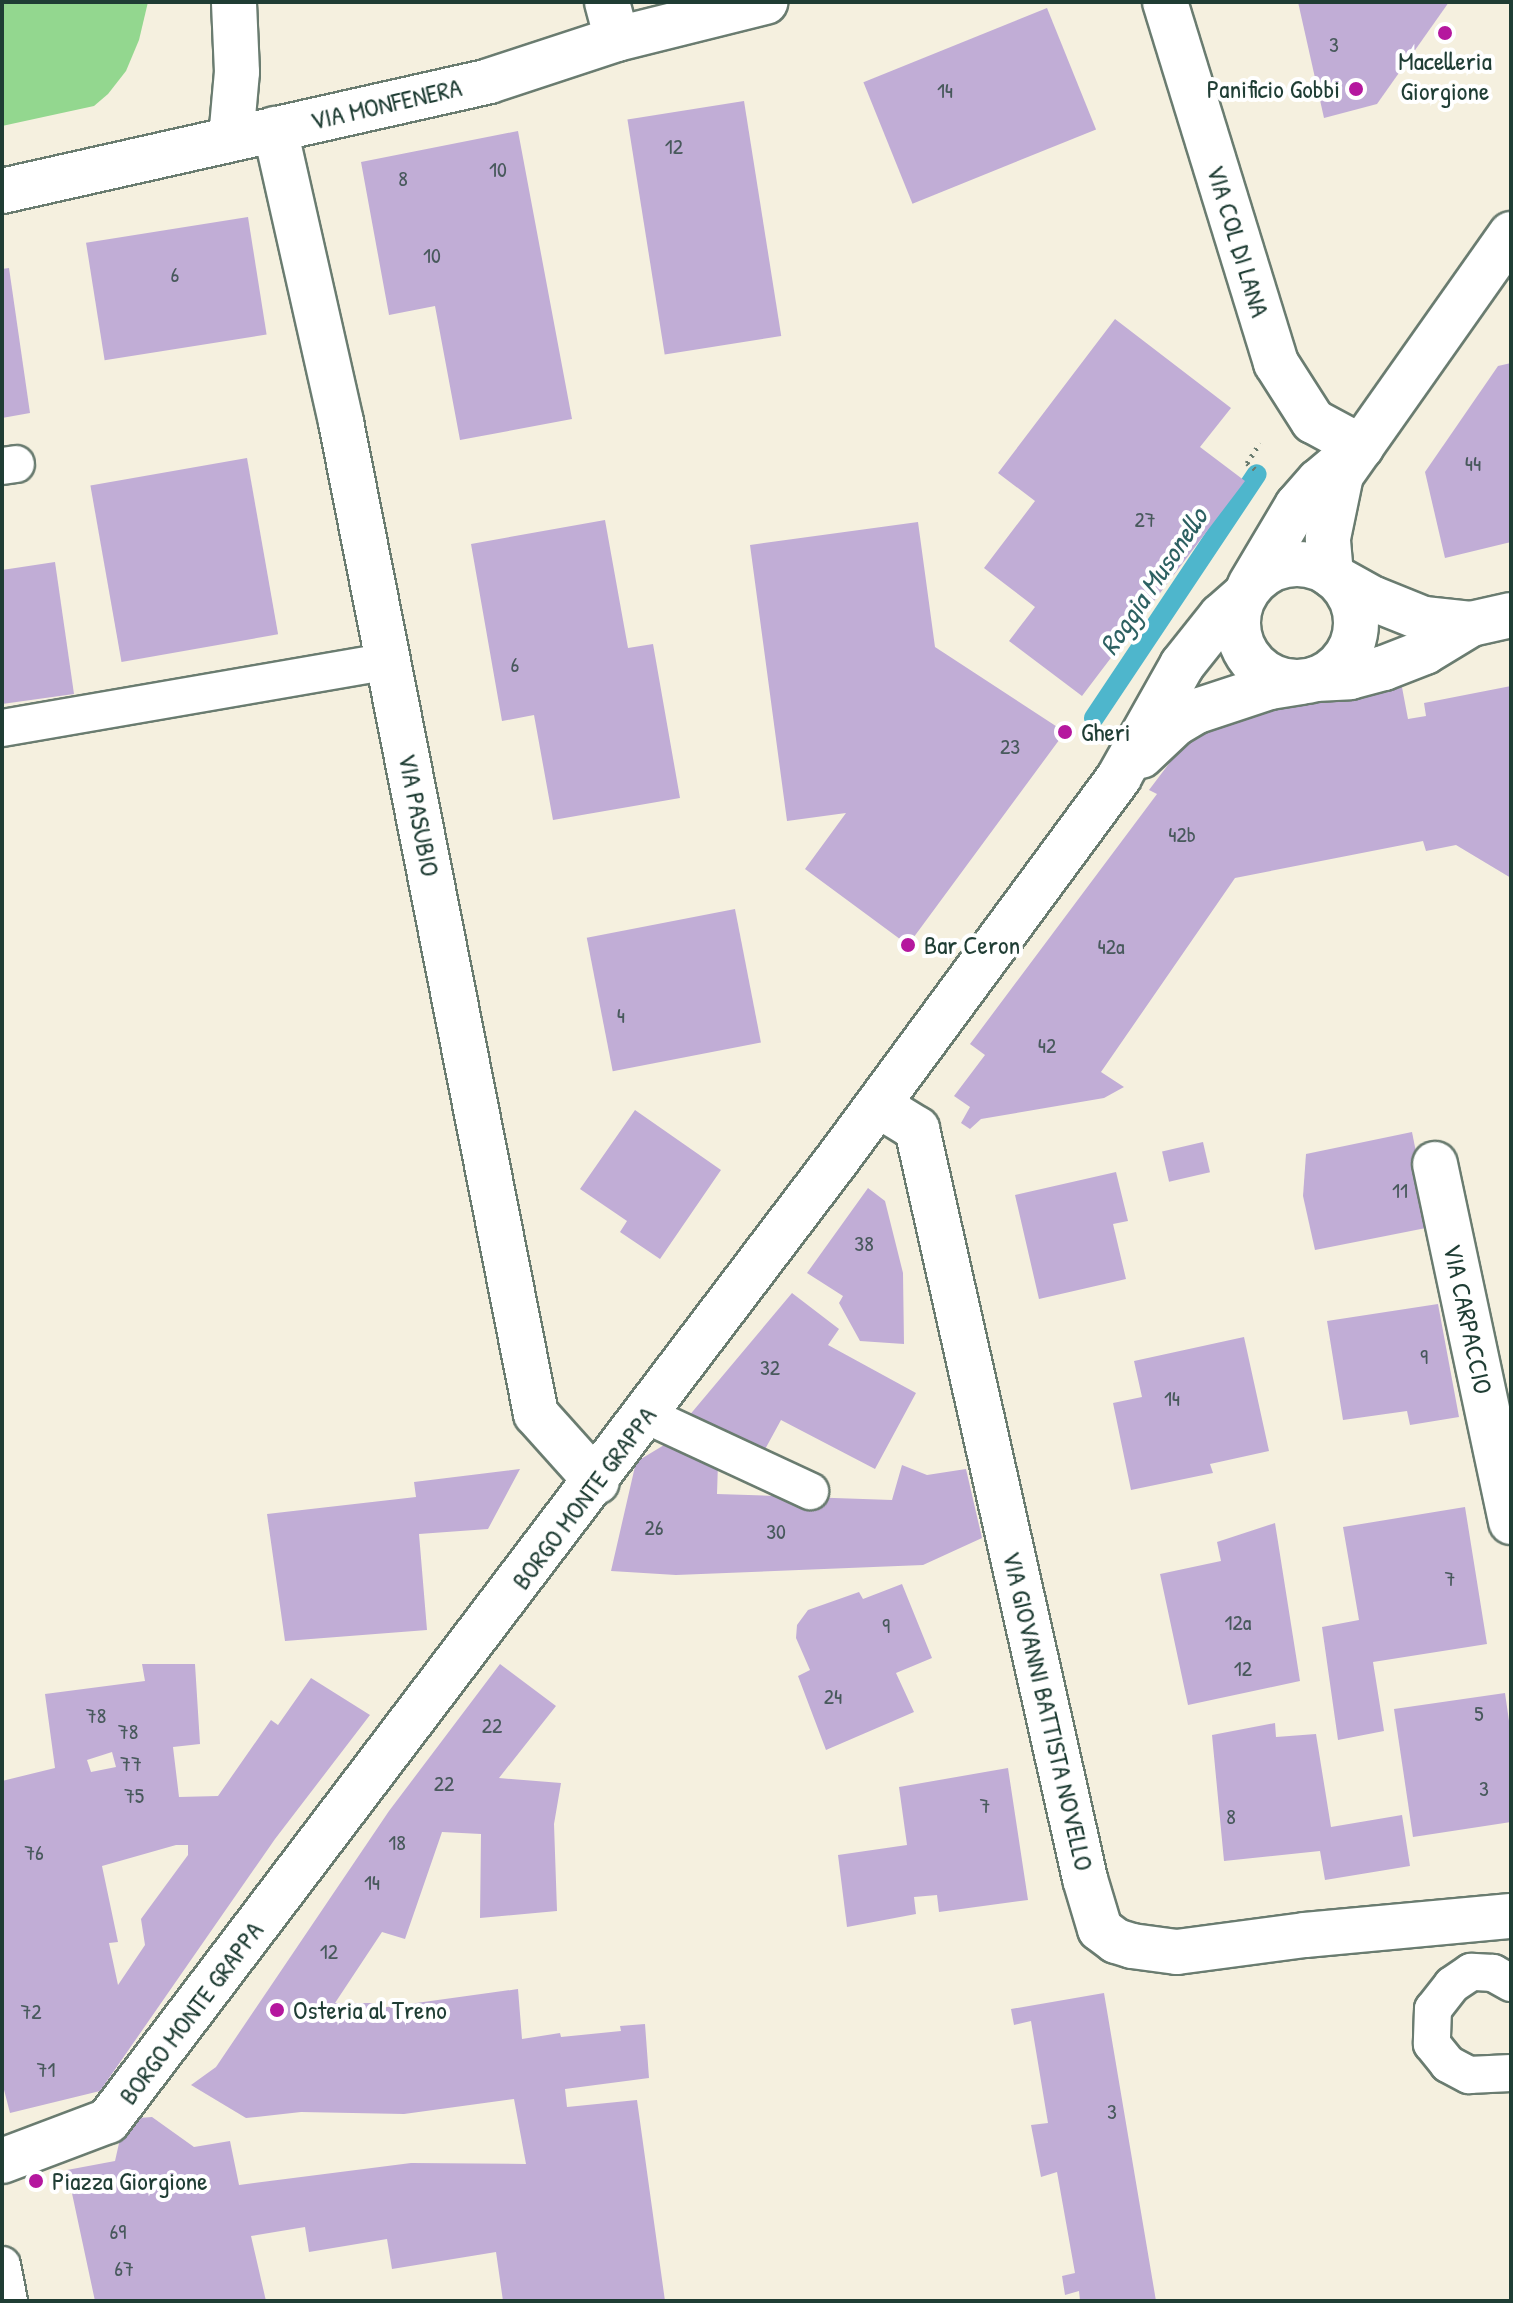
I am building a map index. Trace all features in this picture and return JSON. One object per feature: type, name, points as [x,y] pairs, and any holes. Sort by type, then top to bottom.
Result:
[{"type":"street","points":[[231,139],[237,72],[234,2]]},
{"type":"street","name":"VIA COL DI LANA","points":[[1165,2],[1276,363],[1313,421],[1361,447]]},
{"type":"street","name":"VIA MONFENERA","points":[[2,191],[489,81],[612,21],[740,5]]},
{"type":"street","name":"VIA PASUBIO","points":[[275,129],[341,422],[536,1414],[597,1482]]},
{"type":"street","name":"BORGO MONTE GRAPPA","points":[[1119,777],[1175,724],[1197,711],[1270,687],[1308,680],[1334,669],[1345,659],[1356,633],[1355,614],[1336,578],[1328,538],[1341,475],[1511,234]]},
{"type":"street","name":"BORGO MONTE GRAPPA","points":[[1308,680],[1267,674],[1247,654],[1238,627],[1247,591],[1297,506],[1319,481],[1361,447]]},
{"type":"street","name":"BORGO MONTE GRAPPA","points":[[2,2161],[108,2121],[597,1482],[878,1105],[1119,777],[1182,665],[1221,616],[1273,568],[1309,564],[1336,578]]},
{"type":"street","points":[[1336,578],[1407,614],[1491,619]]},
{"type":"street","points":[[1308,680],[1350,677],[1395,664],[1491,619]]},
{"type":"street","name":"VIA GIOVANNI BATTISTA NOVELLO","points":[[878,1105],[917,1129],[1085,1879],[1100,1929],[1116,1941],[1132,1946],[1177,1952],[1305,1935],[1511,1916]]},
{"type":"street","name":"VIA CARPACCIO","points":[[1435,1164],[1511,1522]]},
{"type":"lane","points":[[2,728],[389,661]]},
{"type":"lane","points":[[646,1415],[810,1491]]},
{"type":"lane","points":[[1511,1983],[1493,1973],[1471,1972],[1452,1985],[1433,2009],[1432,2044],[1448,2064],[1469,2075],[1511,2073]]},
{"type":"lane","points":[[2,2265],[9,2301]]},
{"type":"green space","points":[[2,2],[148,2],[139,40],[126,71],[94,106],[2,126]]},
{"type":"building","points":[[1298,2],[1449,2],[1377,104],[1324,118]]},
{"type":"building","points":[[1047,8],[1096,129],[912,204],[863,82]]},
{"type":"building","points":[[744,101],[781,336],[665,355],[627,119]]},
{"type":"building","points":[[518,131],[572,419],[460,440],[435,306],[389,315],[361,162]]},
{"type":"building","points":[[248,217],[267,335],[105,360],[86,243]]},
{"type":"building","points":[[9,268],[30,413],[2,418],[2,269]]},
{"type":"building","points":[[1115,319],[1231,408],[1200,447],[1245,481],[1082,696],[1009,641],[1035,607],[984,568],[1035,501],[998,473]]},
{"type":"building","points":[[1511,363],[1511,542],[1445,558],[1425,472],[1498,366]]},
{"type":"building","points":[[247,458],[278,634],[121,662],[90,486]]},
{"type":"building","points":[[605,520],[628,648],[653,644],[680,798],[553,820],[534,715],[502,721],[471,544]]},
{"type":"building","points":[[918,522],[935,647],[1065,732],[908,945],[805,869],[846,813],[787,821],[750,545]]},
{"type":"building","points":[[55,562],[74,694],[2,704],[2,570]]},
{"type":"building","points":[[1401,682],[1408,719],[1426,716],[1424,703],[1511,686],[1511,878],[1456,845],[1426,851],[1423,841],[1235,878],[1101,1072],[1124,1087],[1104,1098],[981,1119],[970,1129],[961,1123],[970,1107],[954,1096],[985,1055],[970,1044],[1157,794],[1149,790],[1171,761],[1163,754],[1187,723]]},
{"type":"building","points":[[735,909],[761,1043],[613,1071],[587,938]]},
{"type":"building","points":[[635,1110],[721,1170],[660,1259],[620,1232],[627,1221],[580,1189]]},
{"type":"building","points":[[1412,1132],[1431,1227],[1315,1250],[1303,1196],[1306,1154]]},
{"type":"building","points":[[1203,1142],[1210,1172],[1169,1182],[1162,1151]]},
{"type":"building","points":[[1116,1172],[1128,1221],[1113,1224],[1126,1279],[1039,1299],[1015,1195]]},
{"type":"building","points":[[868,1188],[885,1201],[903,1273],[904,1344],[860,1341],[839,1303],[843,1296],[807,1273]]},
{"type":"building","points":[[792,1293],[839,1329],[828,1345],[916,1393],[875,1469],[781,1420],[763,1453],[688,1417]]},
{"type":"building","points":[[1438,1304],[1459,1417],[1410,1425],[1407,1411],[1343,1420],[1327,1321]]},
{"type":"building","points":[[1244,1337],[1269,1451],[1210,1464],[1213,1473],[1131,1490],[1113,1403],[1142,1397],[1134,1361]]},
{"type":"building","points":[[669,1442],[718,1463],[717,1494],[892,1500],[902,1465],[927,1475],[966,1469],[982,1538],[923,1565],[676,1575],[611,1571],[636,1462]]},
{"type":"building","points":[[520,1469],[488,1529],[419,1534],[427,1630],[285,1641],[267,1514],[416,1497],[414,1482]]},
{"type":"building","points":[[1465,1507],[1487,1644],[1373,1662],[1384,1731],[1338,1740],[1322,1627],[1359,1620],[1343,1527]]},
{"type":"building","points":[[1275,1523],[1300,1681],[1188,1705],[1160,1574],[1221,1561],[1217,1542]]},
{"type":"building","points":[[902,1584],[932,1658],[896,1673],[914,1712],[826,1750],[798,1676],[810,1670],[796,1638],[797,1625],[808,1610],[859,1592],[863,1599]]},
{"type":"building","points":[[142,1664],[195,1664],[200,1744],[173,1747],[179,1797],[218,1796],[271,1720],[278,1725],[311,1678],[370,1715],[275,1839],[100,2091],[10,2113],[2,2082],[2,1781],[55,1768],[45,1694],[145,1681]],"holes":[[[112,1752],[116,1767],[91,1772],[87,1760]],[[176,1845],[188,1845],[188,1855],[141,1919],[145,1945],[118,1985],[109,1943],[118,1942],[102,1866]]]},
{"type":"building","points":[[500,1664],[556,1706],[499,1778],[561,1783],[554,1824],[557,1911],[480,1918],[481,1834],[442,1832],[405,1939],[382,1932],[335,2003],[380,2003],[380,2008],[518,1989],[522,2039],[560,2033],[561,2037],[621,2031],[620,2026],[645,2024],[649,2078],[565,2089],[567,2107],[637,2100],[665,2301],[503,2301],[496,2252],[392,2269],[387,2239],[309,2252],[305,2227],[251,2236],[266,2301],[95,2301],[67,2170],[115,2161],[122,2130],[139,2118],[152,2117],[194,2147],[230,2141],[239,2185],[411,2163],[526,2164],[514,2099],[404,2114],[301,2112],[246,2118],[191,2085],[216,2067],[389,1811]]},
{"type":"building","points":[[1505,1693],[1511,1735],[1511,1822],[1413,1837],[1394,1709]]},
{"type":"building","points":[[1275,1723],[1276,1737],[1316,1734],[1331,1827],[1402,1815],[1410,1866],[1325,1880],[1320,1851],[1224,1861],[1212,1735]]},
{"type":"building","points":[[1008,1768],[1028,1900],[939,1912],[937,1895],[914,1897],[916,1914],[847,1927],[838,1855],[907,1845],[899,1787]]},
{"type":"building","points":[[1104,1993],[1156,2301],[1080,2301],[1079,2291],[1065,2295],[1062,2276],[1075,2273],[1057,2172],[1041,2177],[1031,2125],[1048,2123],[1031,2021],[1014,2025],[1011,2009]]},
{"type":"waterway","name":"Roggia Musonello","points":[[1094,718],[1257,474]]},
{"type":"place","name":"Macelleria Giorgione","points":[[1445,33]]},
{"type":"place","name":"Panificio Gobbi","points":[[1356,89]]},
{"type":"place","name":"Gheri","points":[[1065,732]]},
{"type":"place","name":"Bar Ceron","points":[[908,945]]},
{"type":"place","name":"Osteria al Treno","points":[[277,2010]]},
{"type":"place","name":"Piazza Giorgione","points":[[36,2181]]}]
